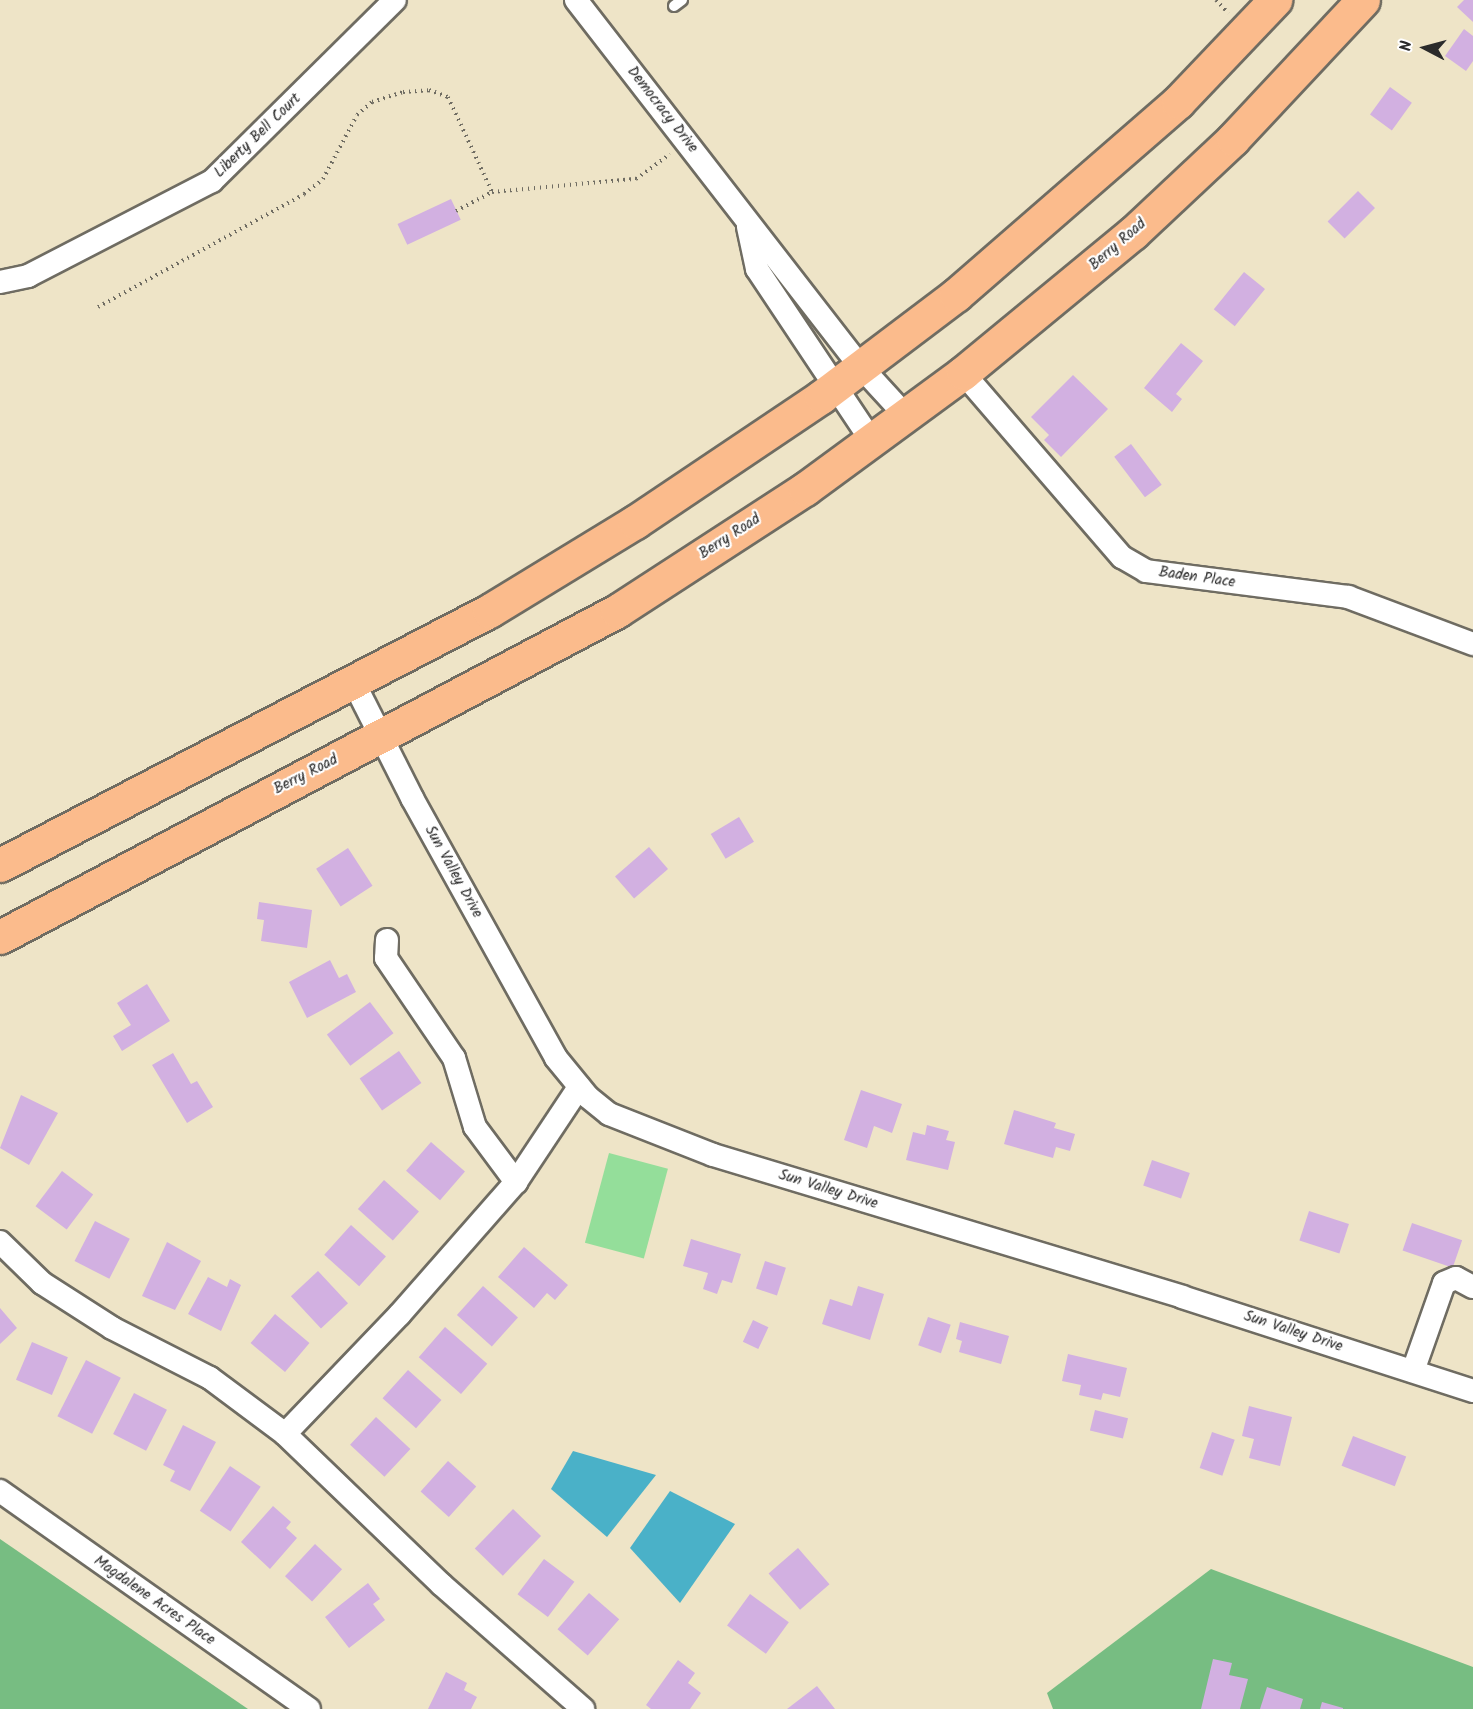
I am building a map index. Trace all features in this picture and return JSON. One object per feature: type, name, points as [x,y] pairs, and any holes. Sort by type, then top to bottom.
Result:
[{"type":"highway","points":[[0,865],[489,611],[634,522],[836,387],[956,295],[1178,102],[1275,0]]},
{"type":"highway","name":"Berry Road","points":[[0,938],[617,611],[805,489],[963,373],[1133,233],[1233,139],[1363,0]]},
{"type":"street","name":"Liberty Bell Court","points":[[0,282],[28,276],[212,181],[394,0]]},
{"type":"street","name":"Democracy Drive","points":[[576,0],[861,367],[905,416]]},
{"type":"street","name":"Democracy Drive","points":[[747,219],[757,269],[871,440]]},
{"type":"street","name":"Baden Place","points":[[963,373],[1122,557],[1146,571],[1348,597],[1473,644]]},
{"type":"street","name":"Sun Valley Drive","points":[[353,681],[380,737],[556,1058],[579,1087],[609,1114],[713,1155],[1473,1390]]},
{"type":"street","points":[[387,940],[386,958],[454,1058],[475,1127],[516,1182]]},
{"type":"street","points":[[285,1434],[400,1314],[516,1182],[579,1087]]},
{"type":"street","points":[[0,1242],[42,1283],[112,1328],[210,1378],[285,1434],[442,1585],[582,1709]]},
{"type":"street","points":[[1413,1371],[1444,1283],[1456,1278],[1473,1287]]},
{"type":"street","name":"Magdalene Acres Place","points":[[0,1491],[309,1709]]},
{"type":"path","points":[[98,307],[304,194],[323,179],[357,115],[372,102],[403,92],[429,90],[448,97],[492,192]]},
{"type":"path","points":[[456,210],[492,192],[636,179],[686,141]]},
{"type":"green space","points":[[609,1153],[668,1169],[644,1259],[585,1243]]},
{"type":"green space","points":[[0,1539],[248,1709],[0,1709]]},
{"type":"green space","points":[[1211,1569],[1473,1667],[1473,1709],[1053,1709],[1047,1693]]},
{"type":"water","points":[[573,1451],[656,1475],[607,1537],[551,1489]]},
{"type":"water","points":[[670,1491],[735,1524],[680,1603],[630,1548]]},
{"type":"building","points":[[1464,0],[1473,0],[1473,22],[1457,7]]},
{"type":"building","points":[[1464,29],[1473,36],[1473,61],[1466,71],[1445,56]]},
{"type":"building","points":[[1390,87],[1412,103],[1392,130],[1370,115]]},
{"type":"building","points":[[1358,191],[1375,208],[1345,238],[1328,221]]},
{"type":"building","points":[[451,199],[461,220],[407,245],[398,224]]},
{"type":"building","points":[[1244,272],[1265,289],[1235,326],[1214,309]]},
{"type":"building","points":[[1181,343],[1203,361],[1176,394],[1182,399],[1172,412],[1144,388]]},
{"type":"building","points":[[1073,375],[1108,409],[1061,457],[1044,440],[1049,435],[1031,417]]},
{"type":"building","points":[[1131,444],[1162,485],[1145,497],[1114,457]]},
{"type":"building","points":[[739,817],[754,842],[726,859],[711,834]]},
{"type":"building","points":[[649,847],[668,869],[634,898],[615,877]]},
{"type":"building","points":[[348,848],[373,886],[341,906],[316,869]]},
{"type":"building","points":[[259,902],[312,910],[307,948],[261,941],[264,920],[257,919]]},
{"type":"building","points":[[330,960],[339,978],[347,974],[356,992],[307,1018],[289,982]]},
{"type":"building","points":[[147,984],[170,1021],[122,1051],[113,1036],[131,1025],[117,1003]]},
{"type":"building","points":[[370,1002],[393,1033],[350,1066],[327,1034]]},
{"type":"building","points":[[399,1051],[421,1083],[382,1110],[360,1079]]},
{"type":"building","points":[[173,1053],[191,1084],[197,1081],[213,1107],[187,1123],[152,1065]]},
{"type":"building","points":[[861,1090],[902,1104],[892,1133],[874,1126],[867,1148],[844,1140]]},
{"type":"building","points":[[21,1095],[58,1113],[29,1165],[0,1148]]},
{"type":"building","points":[[1014,1110],[1056,1123],[1054,1128],[1075,1134],[1070,1151],[1056,1147],[1053,1158],[1004,1144]]},
{"type":"building","points":[[927,1125],[949,1131],[946,1140],[955,1142],[948,1170],[906,1160],[913,1132],[925,1135]]},
{"type":"building","points":[[431,1142],[465,1172],[440,1200],[406,1171]]},
{"type":"building","points":[[1152,1160],[1190,1173],[1181,1199],[1143,1186]]},
{"type":"building","points":[[62,1171],[93,1194],[67,1230],[36,1206]]},
{"type":"building","points":[[384,1180],[419,1211],[393,1240],[358,1209]]},
{"type":"building","points":[[1309,1211],[1349,1224],[1339,1253],[1299,1240]]},
{"type":"building","points":[[95,1221],[130,1239],[109,1279],[75,1261]]},
{"type":"building","points":[[1412,1223],[1462,1240],[1453,1268],[1403,1250]]},
{"type":"building","points":[[351,1225],[386,1256],[359,1286],[324,1255]]},
{"type":"building","points":[[691,1239],[741,1254],[732,1283],[722,1280],[717,1294],[703,1289],[708,1273],[683,1266]]},
{"type":"building","points":[[167,1242],[201,1261],[175,1310],[142,1296]]},
{"type":"building","points":[[524,1247],[568,1285],[555,1300],[547,1293],[534,1308],[498,1277]]},
{"type":"building","points":[[765,1261],[786,1268],[777,1295],[756,1289]]},
{"type":"building","points":[[318,1271],[348,1303],[321,1328],[291,1296]]},
{"type":"building","points":[[208,1277],[227,1287],[230,1279],[241,1285],[221,1331],[188,1314]]},
{"type":"building","points":[[483,1286],[518,1317],[492,1346],[457,1315]]},
{"type":"building","points":[[858,1286],[884,1294],[870,1340],[822,1324],[830,1299],[852,1306]]},
{"type":"building","points":[[0,1308],[17,1328],[0,1344]]},
{"type":"building","points":[[275,1314],[309,1343],[285,1372],[251,1343]]},
{"type":"building","points":[[928,1317],[951,1325],[941,1353],[918,1345]]},
{"type":"building","points":[[753,1320],[768,1327],[758,1349],[743,1342]]},
{"type":"building","points":[[960,1322],[1009,1336],[1001,1364],[959,1352],[962,1341],[956,1339]]},
{"type":"building","points":[[445,1327],[487,1364],[461,1394],[419,1357]]},
{"type":"building","points":[[32,1342],[68,1357],[52,1395],[16,1380]]},
{"type":"building","points":[[1068,1354],[1127,1368],[1120,1397],[1103,1393],[1101,1400],[1079,1395],[1081,1385],[1062,1381]]},
{"type":"building","points":[[86,1360],[121,1378],[92,1434],[57,1416]]},
{"type":"building","points":[[408,1370],[441,1400],[416,1428],[383,1398]]},
{"type":"building","points":[[134,1393],[167,1410],[146,1451],[113,1434]]},
{"type":"building","points":[[1249,1406],[1292,1417],[1280,1466],[1249,1458],[1254,1439],[1242,1436]]},
{"type":"building","points":[[1095,1410],[1128,1418],[1123,1439],[1090,1430]]},
{"type":"building","points":[[376,1417],[410,1449],[384,1477],[350,1445]]},
{"type":"building","points":[[183,1425],[216,1442],[190,1491],[170,1481],[175,1471],[163,1465]]},
{"type":"building","points":[[1212,1432],[1235,1440],[1222,1476],[1200,1468]]},
{"type":"building","points":[[1353,1436],[1406,1456],[1395,1486],[1342,1466]]},
{"type":"building","points":[[448,1461],[476,1486],[449,1517],[421,1491]]},
{"type":"building","points":[[230,1466],[261,1487],[230,1531],[200,1511]]},
{"type":"building","points":[[273,1506],[291,1522],[286,1528],[297,1538],[270,1569],[241,1542]]},
{"type":"building","points":[[513,1509],[541,1536],[503,1576],[475,1549]]},
{"type":"building","points":[[315,1544],[342,1569],[312,1601],[285,1576]]},
{"type":"building","points":[[798,1548],[829,1584],[800,1610],[769,1574]]},
{"type":"building","points":[[544,1559],[574,1582],[548,1617],[518,1594]]},
{"type":"building","points":[[368,1583],[380,1599],[373,1604],[385,1620],[349,1648],[325,1617]]},
{"type":"building","points":[[589,1593],[619,1619],[588,1655],[558,1629]]},
{"type":"building","points":[[750,1594],[789,1622],[766,1654],[727,1626]]},
{"type":"building","points":[[1213,1659],[1232,1663],[1229,1675],[1248,1679],[1240,1709],[1201,1709]]},
{"type":"building","points":[[678,1660],[695,1673],[688,1683],[701,1693],[690,1709],[651,1709],[646,1705]]},
{"type":"building","points":[[446,1672],[467,1683],[464,1690],[477,1697],[471,1709],[428,1709]]},
{"type":"building","points":[[817,1686],[835,1709],[787,1709]]},
{"type":"building","points":[[1267,1687],[1303,1699],[1300,1709],[1260,1709]]},
{"type":"building","points":[[1322,1702],[1343,1708],[1343,1709],[1320,1709]]}]
